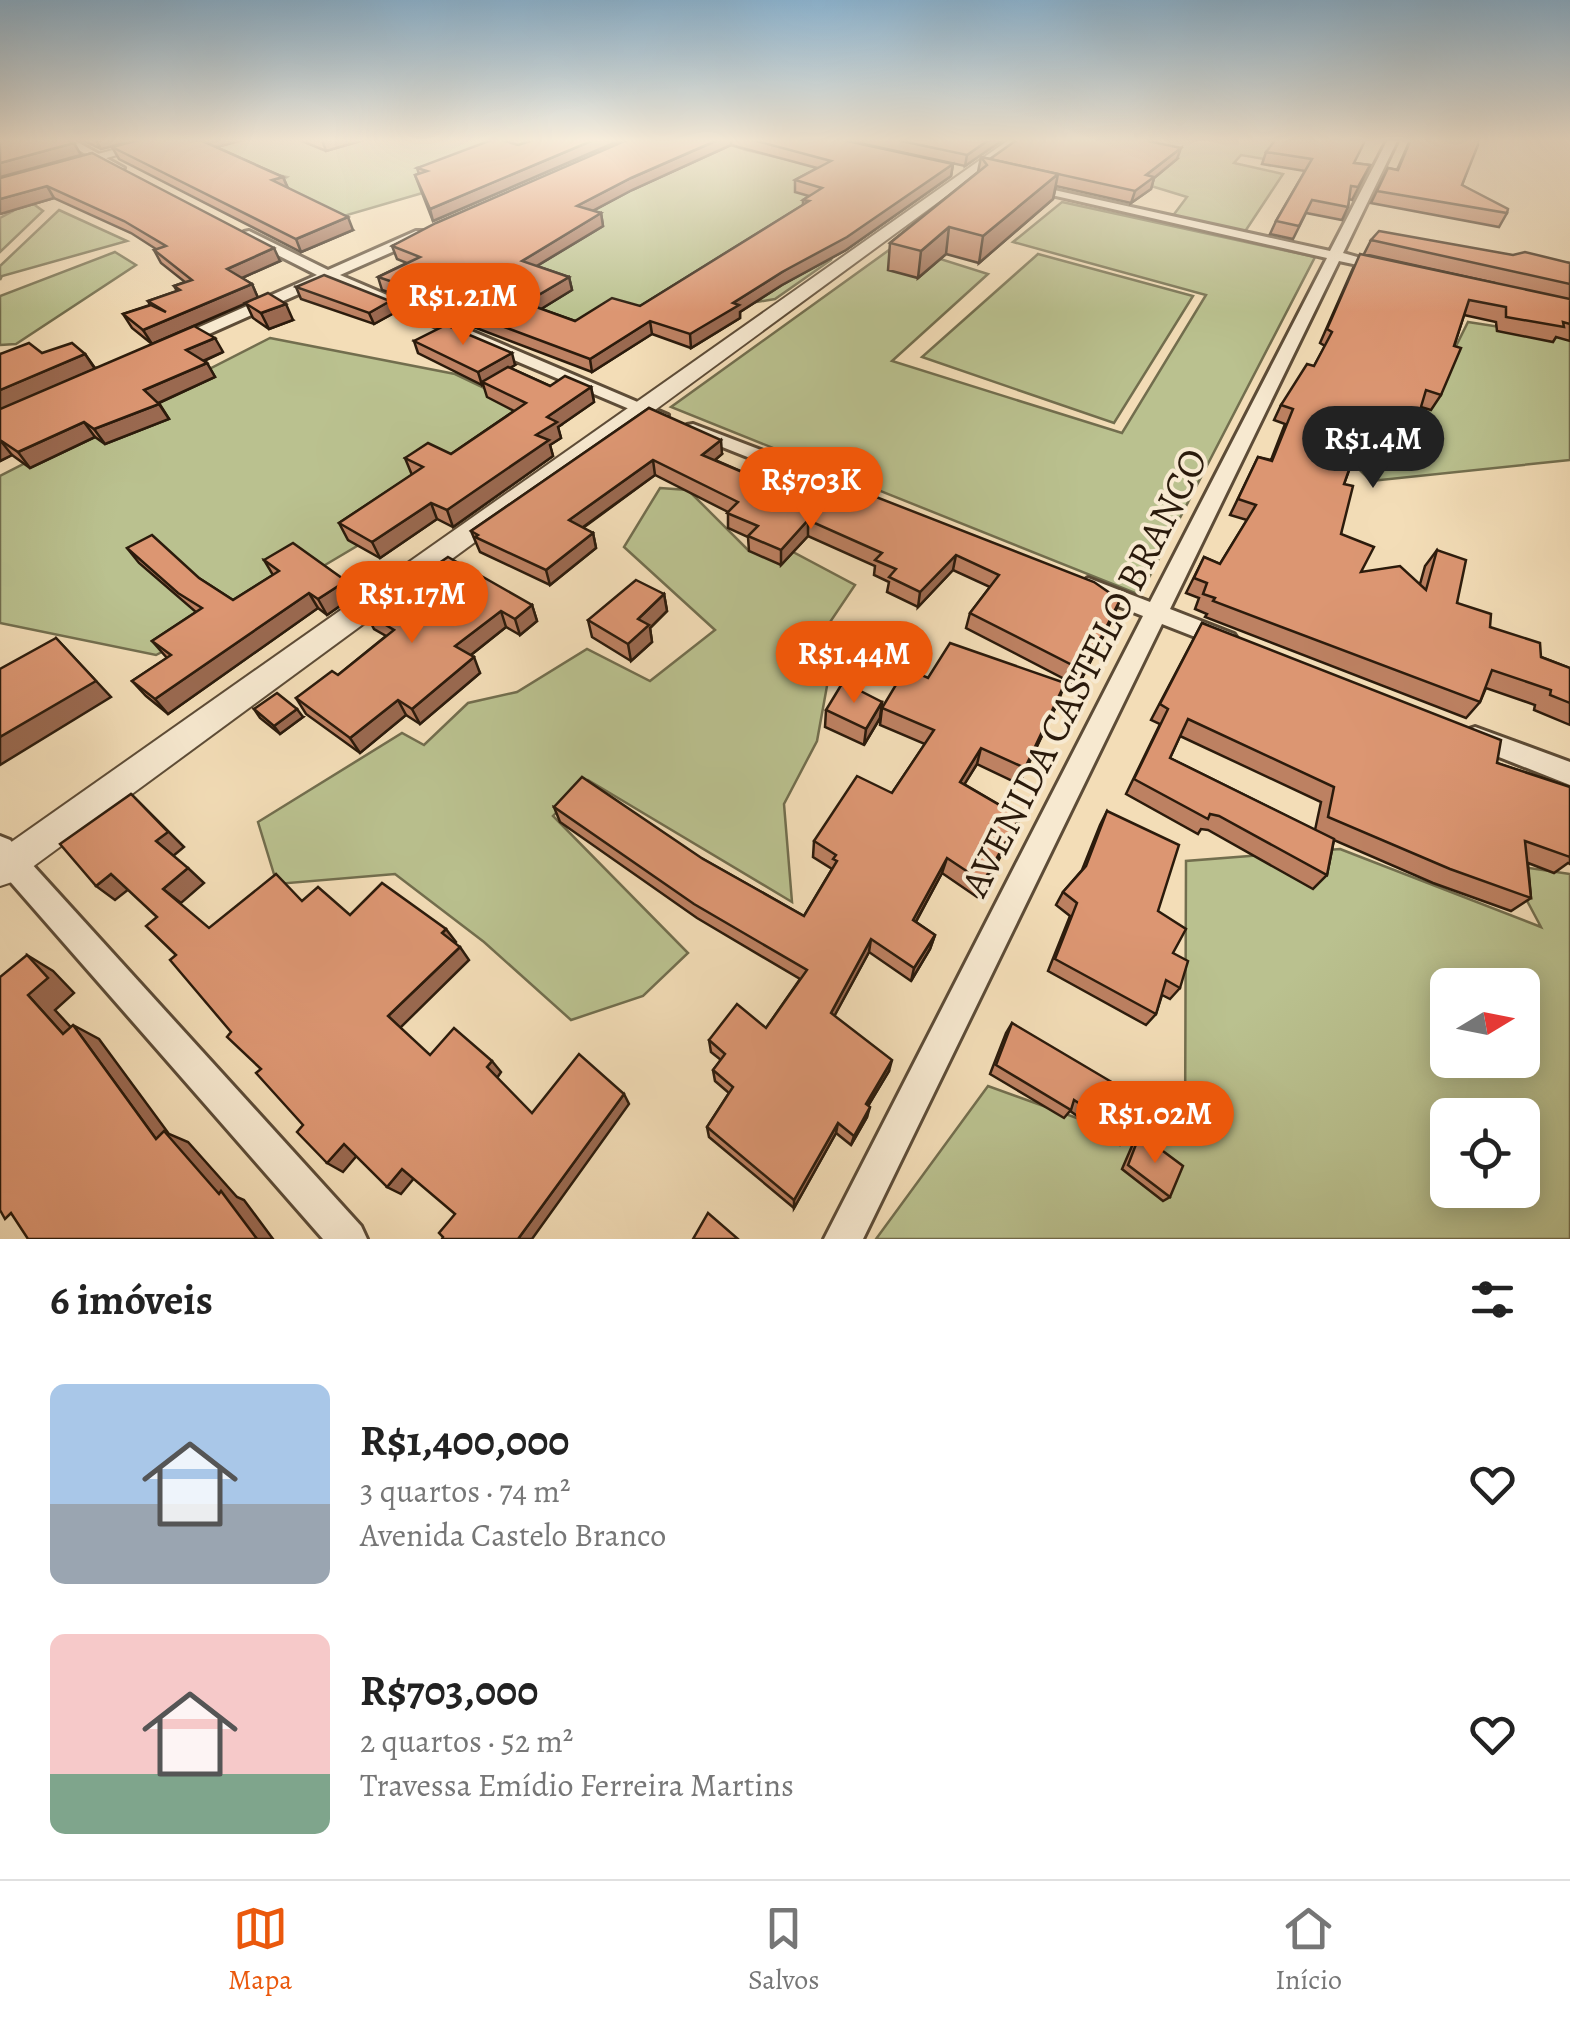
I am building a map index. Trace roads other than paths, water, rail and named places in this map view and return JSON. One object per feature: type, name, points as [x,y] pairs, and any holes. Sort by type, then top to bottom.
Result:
[{"type":"street","points":[[348,1239],[4,860],[940,197]]},
{"type":"street","points":[[1067,197],[1408,272]]},
{"type":"street","name":"AVENIDA CASTELO BRANCO","points":[[843,1239],[1365,197]]},
{"type":"street","points":[[239,230],[328,275],[643,409],[862,496]]},
{"type":"street","points":[[164,348],[432,230]]},
{"type":"street","points":[[1062,576],[1244,647]]},
{"type":"street","points":[[1462,732],[1570,774]]}]
